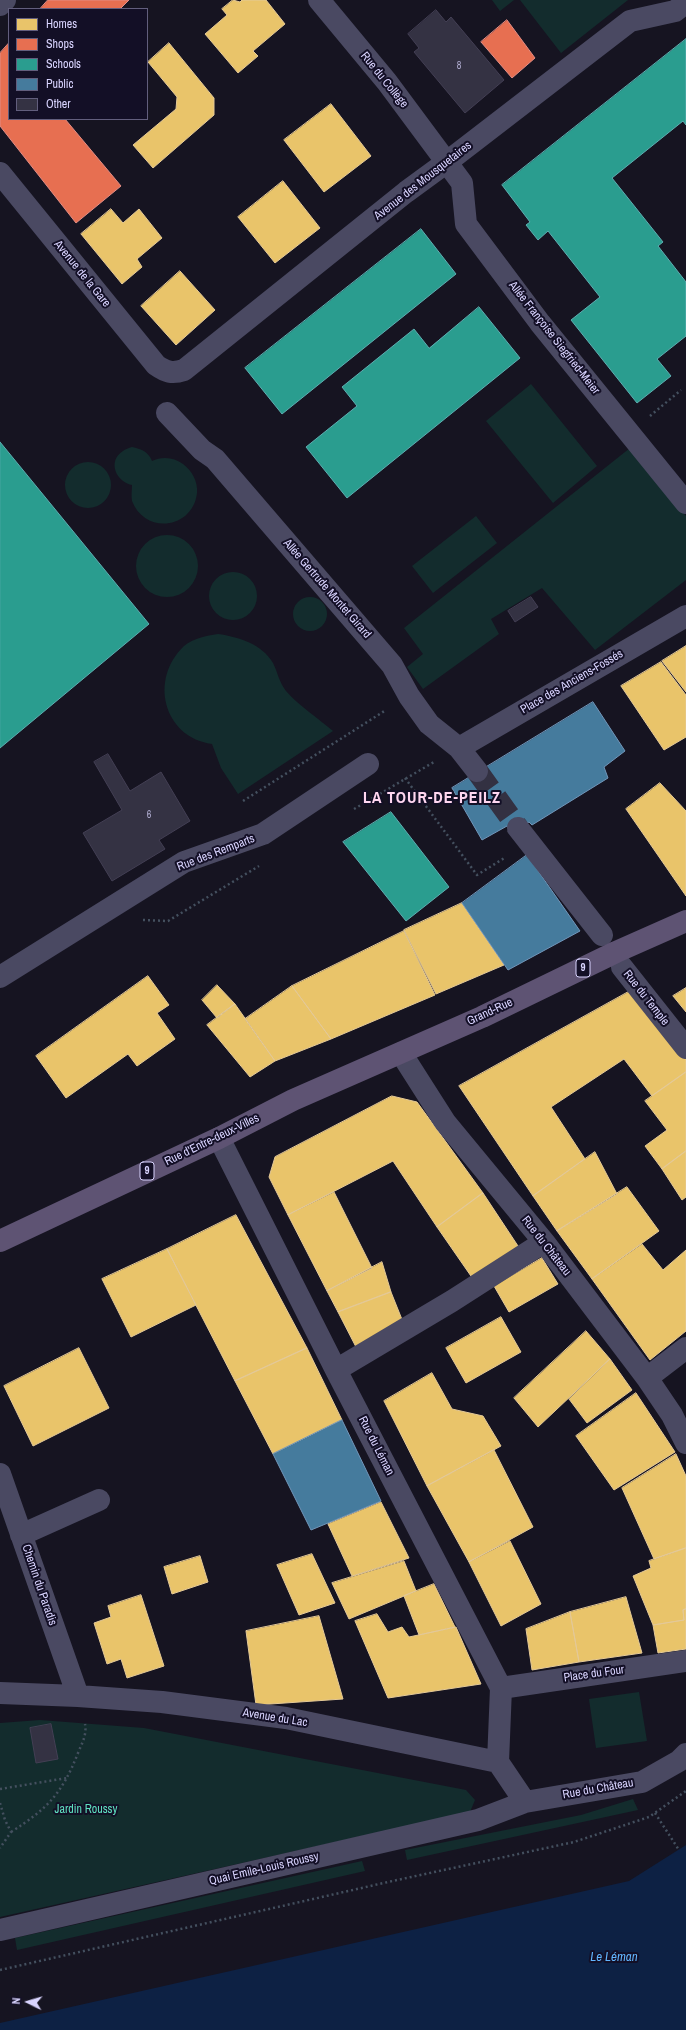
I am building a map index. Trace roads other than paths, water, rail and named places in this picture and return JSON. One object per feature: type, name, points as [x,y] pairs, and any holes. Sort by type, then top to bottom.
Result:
[{"type":"main road","name":"Grand-Rue","points":[[293,1100],[400,1053],[686,921]]},
{"type":"main road","name":"Rue d'Entre-deux-Villes","points":[[0,1241],[218,1138],[293,1100]]},
{"type":"street","points":[[0,5],[5,0]]},
{"type":"street","name":"Rue du Collège","points":[[318,0],[387,82],[447,162]]},
{"type":"street","name":"Avenue des Mousquetaires","points":[[166,372],[176,373],[184,370],[406,192],[630,21],[675,11],[686,3]]},
{"type":"street","name":"Allée Françoise Siegfried-Meier","points":[[447,162],[462,183],[466,224],[540,322],[686,503]]},
{"type":"street","name":"Avenue de la Gare","points":[[0,173],[156,365],[166,372]]},
{"type":"street","name":"Allée Gertrude Montet Girard","points":[[167,413],[202,450],[215,459],[392,665],[409,696],[429,724],[459,748],[477,771]]},
{"type":"street","name":"Place des Anciens-Fossés","points":[[459,748],[686,616]]},
{"type":"street","name":"Rue des Remparts","points":[[0,977],[184,862],[263,834],[368,764]]},
{"type":"street","points":[[524,835],[602,935]]},
{"type":"street","name":"Rue du Temple","points":[[622,967],[686,1048]]},
{"type":"street","name":"Rue du Château","points":[[400,1053],[445,1122],[544,1242],[646,1378],[672,1415],[686,1443]]},
{"type":"street","name":"Rue du Léman","points":[[218,1138],[336,1370],[501,1688],[498,1762]]},
{"type":"street","points":[[336,1370],[452,1301],[544,1242]]},
{"type":"street","points":[[646,1378],[686,1348]]},
{"type":"street","name":"Chemin du Paradis","points":[[0,1474],[78,1696]]},
{"type":"street","points":[[21,1535],[99,1500]]},
{"type":"street","name":"Place du Four","points":[[501,1688],[686,1661]]},
{"type":"street","name":"Avenue du Lac","points":[[0,1693],[78,1696],[162,1702],[286,1718],[498,1762]]},
{"type":"street","name":"Rue du Château","points":[[525,1802],[642,1782],[679,1760],[686,1754]]},
{"type":"street","points":[[498,1762],[525,1802]]},
{"type":"street","name":"Quai Emile-Louis Roussy","points":[[0,1930],[478,1820],[525,1802]]},
{"type":"water","name":"Le Léman","points":[[686,1845],[686,2030],[0,2030],[0,2023],[629,1881]]},
{"type":"tunnel","points":[[477,771],[518,828]]},
{"type":"district","name":"LA TOUR-DE-PEILZ","points":[[432,799]]},
{"type":"park label","name":"Jardin Roussy","points":[[86,1810]]}]
